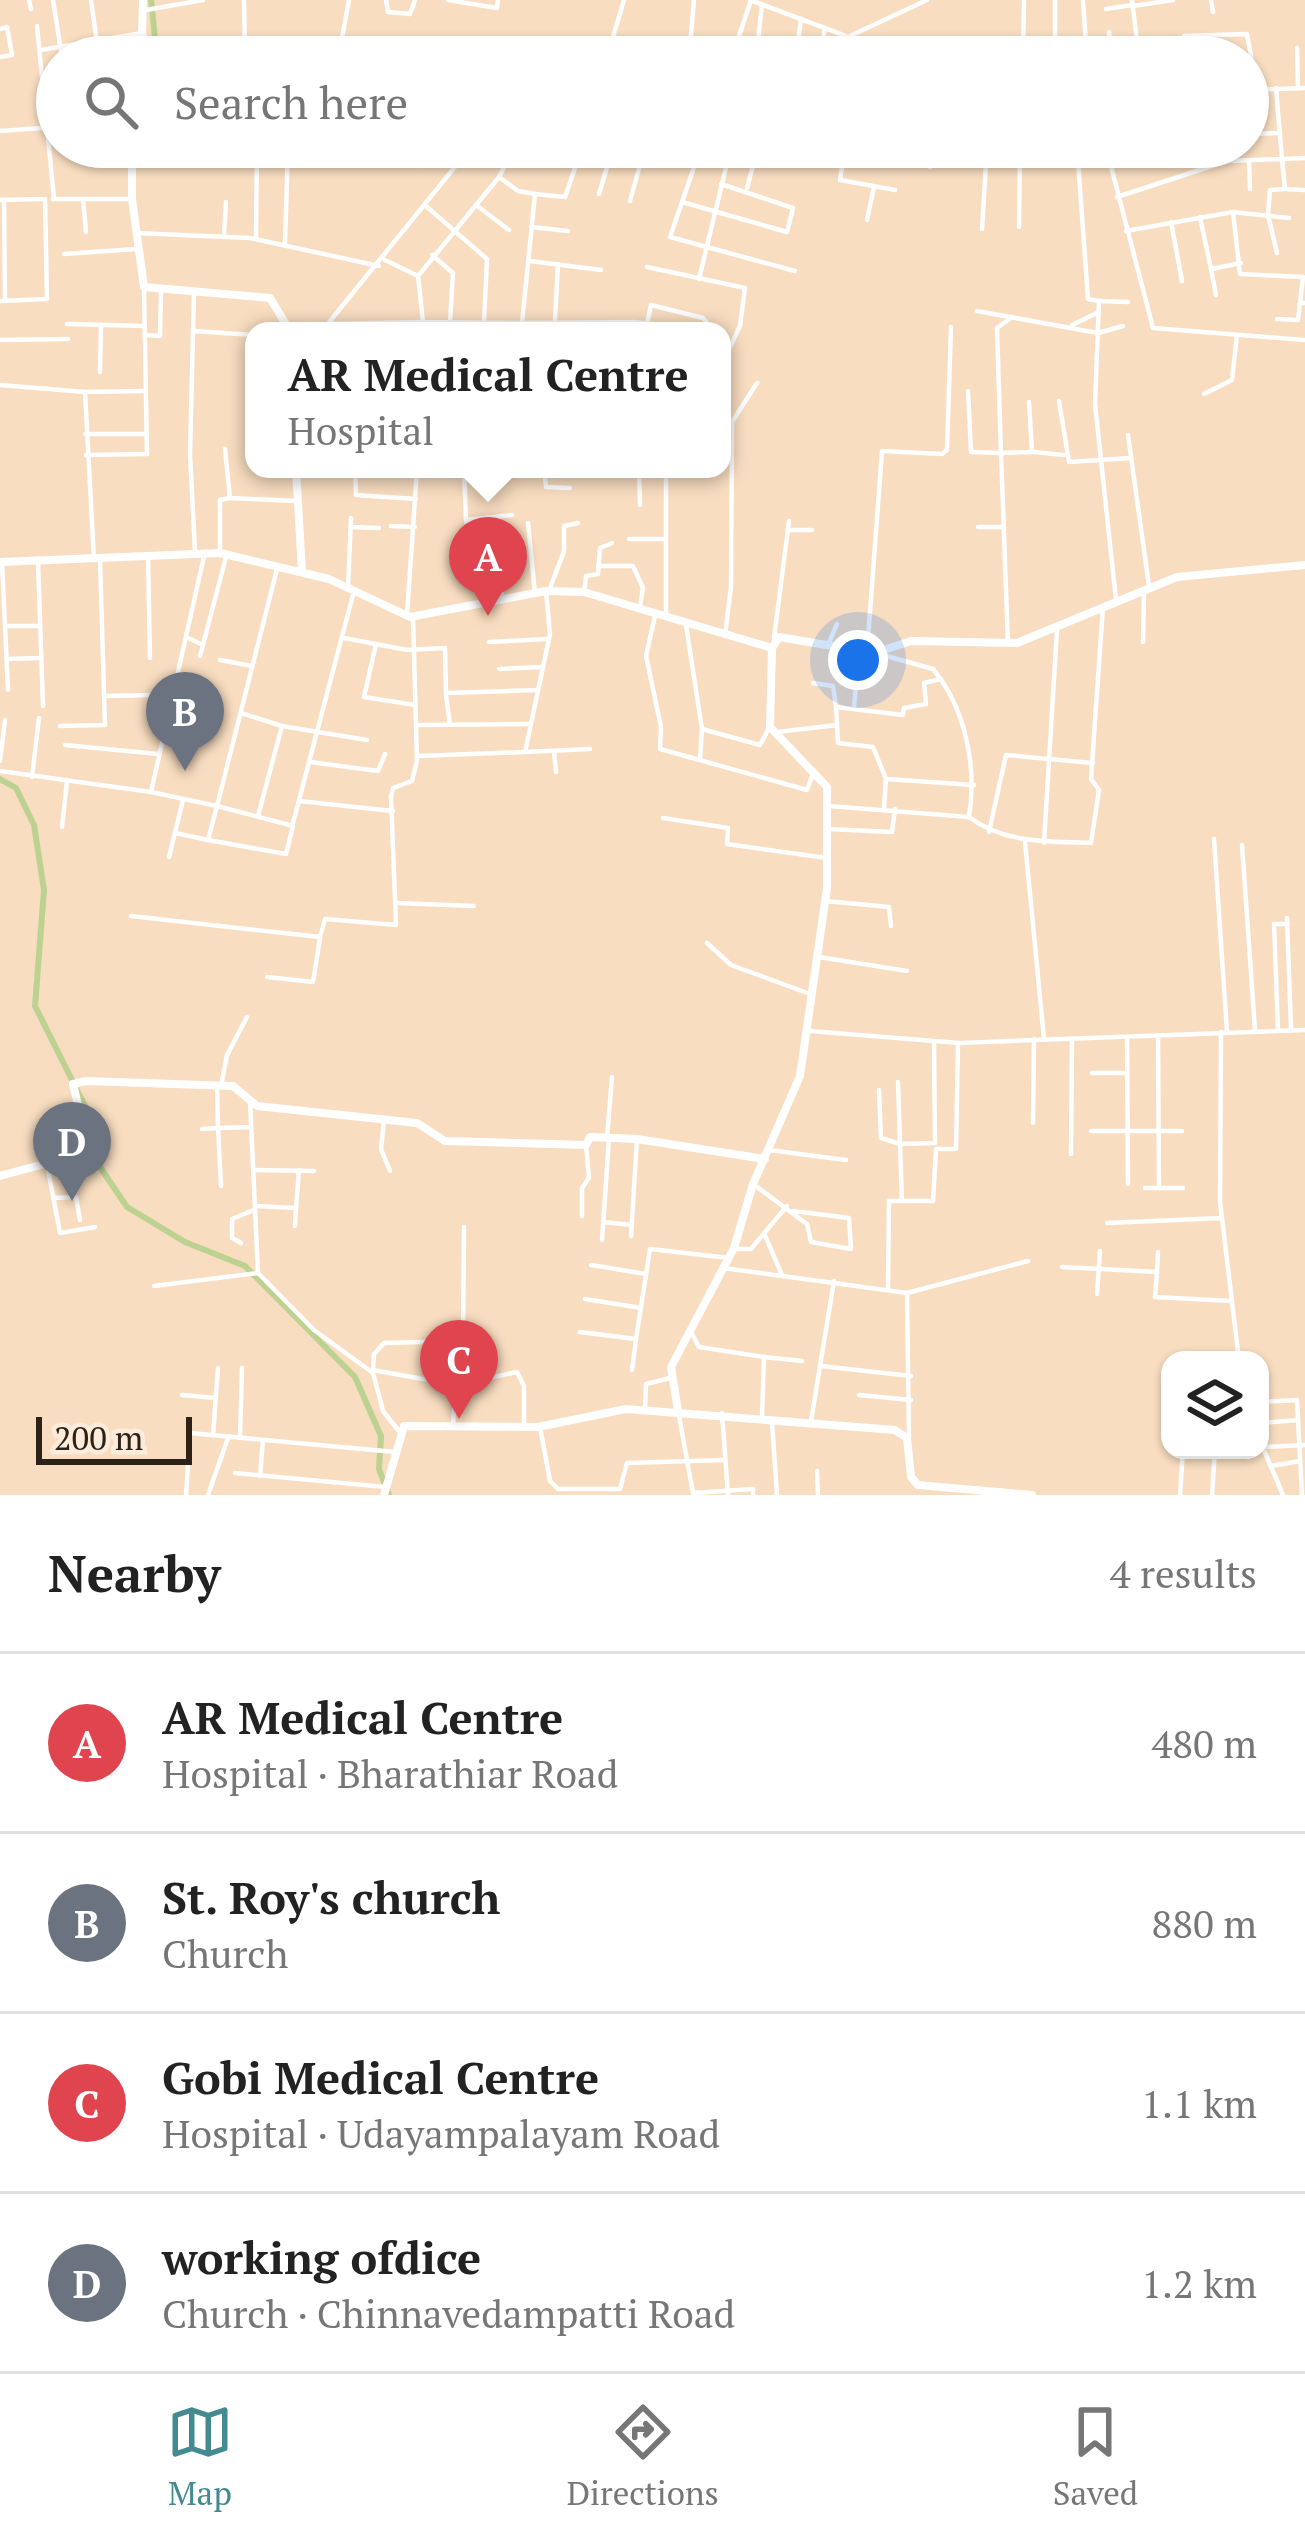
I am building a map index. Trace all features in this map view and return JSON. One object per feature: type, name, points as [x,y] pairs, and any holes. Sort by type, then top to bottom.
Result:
[{"type":"main road","points":[[143,36],[145,7]]},
{"type":"main road","points":[[133,168],[136,249],[144,287],[270,298],[285,322]]},
{"type":"main road","points":[[297,478],[302,571]]},
{"type":"main road","points":[[1,562],[200,551],[302,571],[410,616],[548,591],[584,592],[725,635],[867,652],[911,641],[1008,644],[1057,629],[1177,577],[1305,565]]},
{"type":"main road","points":[[678,1411],[670,1378],[689,1331],[732,1253],[753,1184],[788,1112],[815,996],[825,901],[827,787],[771,730],[773,643]]},
{"type":"main road","points":[[0,1177],[89,1152],[73,1084],[86,1081],[233,1086],[256,1106],[417,1124],[445,1142],[586,1145],[590,1137],[637,1138],[767,1155]]},
{"type":"main road","points":[[384,1490],[398,1430],[414,1424],[540,1427],[644,1410],[767,1416],[895,1430],[909,1443],[914,1482],[950,1492],[1032,1495]]},
{"type":"street","points":[[28,0],[31,9]]},
{"type":"street","points":[[52,0],[58,36]]},
{"type":"street","points":[[91,0],[96,36]]},
{"type":"street","points":[[145,7],[203,0]]},
{"type":"street","points":[[244,0],[245,36]]},
{"type":"street","points":[[342,36],[349,0]]},
{"type":"street","points":[[386,0],[388,12],[410,14],[415,0]]},
{"type":"street","points":[[448,0],[497,8],[498,0]]},
{"type":"street","points":[[614,36],[624,0]]},
{"type":"street","points":[[691,36],[694,0]]},
{"type":"street","points":[[738,36],[751,0],[850,36],[927,0]]},
{"type":"street","points":[[1023,36],[1024,0]]},
{"type":"street","points":[[1055,0],[1055,36]]},
{"type":"street","points":[[1106,8],[1170,0]]},
{"type":"street","points":[[1211,0],[1213,13]]},
{"type":"street","points":[[1083,1],[1086,36]]},
{"type":"street","points":[[1132,4],[1136,36]]},
{"type":"street","points":[[758,36],[762,5]]},
{"type":"street","points":[[799,36],[801,19]]},
{"type":"street","points":[[37,26],[38,36]]},
{"type":"street","points":[[0,29],[7,27],[13,56],[0,57]]},
{"type":"street","points":[[824,36],[825,28]]},
{"type":"street","points":[[1109,32],[1109,36]]},
{"type":"street","points":[[123,36],[142,33]]},
{"type":"street","points":[[1184,36],[1247,36]]},
{"type":"street","points":[[1269,88],[1302,88],[1297,48]]},
{"type":"street","points":[[1276,88],[1285,189]]},
{"type":"street","points":[[0,131],[36,128]]},
{"type":"street","points":[[1269,133],[1280,133]]},
{"type":"street","points":[[1269,159],[1305,158]]},
{"type":"street","points":[[54,168],[54,200]]},
{"type":"street","points":[[256,239],[257,168]]},
{"type":"street","points":[[285,245],[288,168]]},
{"type":"street","points":[[330,322],[456,168]]},
{"type":"street","points":[[432,255],[453,273],[450,322],[423,322],[418,276],[432,255],[504,168]]},
{"type":"street","points":[[499,177],[518,191],[565,197],[575,168]]},
{"type":"street","points":[[599,194],[607,168]]},
{"type":"street","points":[[630,201],[642,168]]},
{"type":"street","points":[[695,168],[670,237],[795,271]]},
{"type":"street","points":[[700,279],[726,168]]},
{"type":"street","points":[[746,190],[754,168]]},
{"type":"street","points":[[841,168],[839,180],[895,190]]},
{"type":"street","points":[[982,229],[985,168]]},
{"type":"street","points":[[1019,227],[1020,168]]},
{"type":"street","points":[[1079,168],[1088,299],[1128,302]]},
{"type":"street","points":[[1111,168],[1153,328],[1305,340]]},
{"type":"street","points":[[1117,196],[1205,168]]},
{"type":"street","points":[[1249,168],[1250,189]]},
{"type":"street","points":[[682,202],[788,232],[793,208],[722,184]]},
{"type":"street","points":[[867,220],[874,187]]},
{"type":"street","points":[[1277,254],[1268,215],[1270,190],[1304,190]]},
{"type":"street","points":[[523,322],[535,194]]},
{"type":"street","points":[[45,199],[46,299],[2,301],[2,200],[45,199],[132,199]]},
{"type":"street","points":[[83,199],[86,232]]},
{"type":"street","points":[[224,236],[226,202]]},
{"type":"street","points":[[476,205],[509,230]]},
{"type":"street","points":[[427,207],[488,261],[484,322]]},
{"type":"street","points":[[1125,232],[1233,212],[1289,218]]},
{"type":"street","points":[[1233,212],[1240,274],[1303,278],[1298,320],[1277,320]]},
{"type":"street","points":[[1200,217],[1216,295]]},
{"type":"street","points":[[1171,222],[1182,281]]},
{"type":"street","points":[[531,227],[568,231]]},
{"type":"street","points":[[135,232],[256,239],[382,263],[418,276]]},
{"type":"street","points":[[64,254],[136,249]]},
{"type":"street","points":[[528,261],[601,270]]},
{"type":"street","points":[[1210,269],[1241,262]]},
{"type":"street","points":[[555,321],[558,264]]},
{"type":"street","points":[[647,267],[745,288],[731,350]]},
{"type":"street","points":[[86,455],[146,454],[144,287]]},
{"type":"street","points":[[144,335],[160,336],[161,292]]},
{"type":"street","points":[[152,792],[200,551],[194,292]]},
{"type":"street","points":[[1100,301],[1100,461],[1116,600]]},
{"type":"street","points":[[647,322],[651,305],[707,322]]},
{"type":"street","points":[[977,311],[1098,333],[1123,326]]},
{"type":"street","points":[[1067,327],[1099,313]]},
{"type":"street","points":[[1008,644],[997,328],[1012,317]]},
{"type":"street","points":[[539,322],[634,322]]},
{"type":"street","points":[[67,324],[144,326]]},
{"type":"street","points":[[100,372],[101,325]]},
{"type":"street","points":[[854,707],[867,652],[882,451],[942,454],[947,450],[951,327]]},
{"type":"street","points":[[193,331],[245,334]]},
{"type":"street","points":[[731,332],[736,333]]},
{"type":"street","points":[[1204,394],[1232,380],[1237,335]]},
{"type":"street","points":[[0,340],[68,339]]},
{"type":"street","points":[[725,635],[731,587],[732,422],[742,399],[757,383]]},
{"type":"street","points":[[0,385],[143,391]]},
{"type":"street","points":[[968,391],[971,452],[1064,455],[1072,463],[1131,458]]},
{"type":"street","points":[[60,726],[104,726],[85,392]]},
{"type":"street","points":[[1059,401],[1064,455]]},
{"type":"street","points":[[1029,402],[1032,452]]},
{"type":"street","points":[[84,434],[146,434]]},
{"type":"street","points":[[1128,435],[1139,482],[1147,588],[1143,642]]},
{"type":"street","points":[[225,449],[230,499]]},
{"type":"street","points":[[355,478],[356,495],[416,500]]},
{"type":"street","points":[[267,977],[313,982],[325,919],[397,925],[391,791],[412,781],[417,757],[410,616],[417,478]]},
{"type":"street","points":[[464,478],[466,520],[484,603]]},
{"type":"street","points":[[545,478],[547,488],[570,488]]},
{"type":"street","points":[[639,478],[640,505]]},
{"type":"street","points":[[666,478],[666,619]]},
{"type":"street","points":[[200,656],[224,554],[220,500],[300,502]]},
{"type":"street","points":[[466,520],[512,515]]},
{"type":"street","points":[[488,517],[502,599]]},
{"type":"street","points":[[175,833],[282,855],[342,638],[351,589],[351,518]]},
{"type":"street","points":[[773,643],[789,521]]},
{"type":"street","points":[[528,523],[535,594]]},
{"type":"street","points":[[525,752],[549,639],[548,591],[564,551],[564,526],[578,523]]},
{"type":"street","points":[[391,526],[415,527]]},
{"type":"street","points":[[978,527],[1004,526]]},
{"type":"street","points":[[351,527],[380,528]]},
{"type":"street","points":[[788,530],[812,530]]},
{"type":"street","points":[[629,539],[666,539]]},
{"type":"street","points":[[584,592],[586,576],[598,575],[602,545],[612,543]]},
{"type":"street","points":[[148,557],[150,658]]},
{"type":"street","points":[[38,561],[43,706]]},
{"type":"street","points":[[1,562],[8,690]]},
{"type":"street","points":[[208,840],[278,565]]},
{"type":"street","points":[[598,566],[633,566],[643,588],[639,612]]},
{"type":"street","points":[[827,806],[969,817],[989,832],[1044,843],[1091,843],[1100,790],[1091,779],[1103,606]]},
{"type":"street","points":[[655,616],[646,656],[662,727],[660,749],[807,790],[814,771]]},
{"type":"street","points":[[828,645],[837,624]]},
{"type":"street","points":[[686,625],[703,729],[700,758]]},
{"type":"street","points":[[6,626],[40,626]]},
{"type":"street","points":[[1044,843],[1057,629]]},
{"type":"street","points":[[489,642],[536,635],[549,639]]},
{"type":"street","points":[[186,637],[203,645]]},
{"type":"street","points":[[342,638],[445,648],[450,725]]},
{"type":"street","points":[[376,644],[364,697],[415,706]]},
{"type":"street","points":[[867,652],[933,669],[941,679],[964,729],[974,785],[969,817]]},
{"type":"street","points":[[7,659],[41,658]]},
{"type":"street","points":[[220,660],[252,666]]},
{"type":"street","points":[[499,669],[543,667]]},
{"type":"street","points":[[836,707],[903,715],[904,708],[926,704],[924,683],[941,679]]},
{"type":"street","points":[[813,683],[833,686],[838,743],[873,747],[886,779],[884,807]]},
{"type":"street","points":[[446,693],[538,691]]},
{"type":"street","points":[[105,696],[154,695]]},
{"type":"street","points":[[242,712],[282,726],[367,740]]},
{"type":"street","points":[[32,777],[39,718]]},
{"type":"street","points":[[0,760],[5,720]]},
{"type":"street","points":[[416,725],[530,724]]},
{"type":"street","points":[[703,729],[760,745],[771,730],[837,725]]},
{"type":"street","points":[[259,816],[282,726]]},
{"type":"street","points":[[65,746],[158,754]]},
{"type":"street","points":[[417,757],[590,749]]},
{"type":"street","points":[[554,751],[556,772]]},
{"type":"street","points":[[310,762],[379,771],[385,754]]},
{"type":"street","points":[[989,832],[1006,755],[1093,764]]},
{"type":"street","points":[[0,771],[152,792],[293,826]]},
{"type":"street","points":[[886,779],[974,785]]},
{"type":"street","points":[[62,827],[67,781]]},
{"type":"street","points":[[169,857],[183,800]]},
{"type":"street","points":[[299,801],[393,811]]},
{"type":"street","points":[[827,829],[892,832],[895,809]]},
{"type":"street","points":[[663,818],[728,828],[727,844],[826,858]]},
{"type":"street","points":[[1025,839],[1044,1039]]},
{"type":"street","points":[[1214,839],[1224,1032],[1222,1218],[1238,1351]]},
{"type":"street","points":[[1242,845],[1255,1030]]},
{"type":"street","points":[[825,901],[889,907],[891,926]]},
{"type":"street","points":[[396,903],[474,906]]},
{"type":"street","points":[[131,916],[320,937]]},
{"type":"street","points":[[1278,1029],[1274,924],[1288,921],[1291,1030]]},
{"type":"street","points":[[707,943],[731,965],[815,996]]},
{"type":"street","points":[[819,957],[907,971]]},
{"type":"street","points":[[221,1186],[219,1086],[227,1055],[248,1017]]},
{"type":"street","points":[[810,1031],[958,1042],[1305,1030]]},
{"type":"street","points":[[1158,1035],[1160,1188]]},
{"type":"street","points":[[1127,1037],[1128,1184]]},
{"type":"street","points":[[1033,1123],[1034,1039]]},
{"type":"street","points":[[1071,1154],[1072,1039]]},
{"type":"street","points":[[888,1289],[889,1201],[933,1202],[934,1041]]},
{"type":"street","points":[[879,1090],[881,1138],[956,1149],[958,1042]]},
{"type":"street","points":[[1092,1073],[1127,1072]]},
{"type":"street","points":[[602,1240],[612,1077]]},
{"type":"street","points":[[898,1082],[902,1202]]},
{"type":"street","points":[[250,1101],[258,1273],[314,1330],[373,1371],[456,1385],[517,1372],[524,1386],[524,1427]]},
{"type":"street","points":[[384,1120],[381,1149],[389,1171]]},
{"type":"street","points":[[202,1130],[251,1127]]},
{"type":"street","points":[[1091,1131],[1182,1131]]},
{"type":"street","points":[[631,1236],[637,1138]]},
{"type":"street","points":[[582,1216],[582,1188],[589,1170],[586,1145]]},
{"type":"street","points":[[767,1155],[846,1160]]},
{"type":"street","points":[[47,1164],[60,1233],[95,1228]]},
{"type":"street","points":[[253,1170],[314,1171]]},
{"type":"street","points":[[295,1226],[299,1170]]},
{"type":"street","points":[[753,1184],[812,1229],[811,1242],[831,1250],[851,1249],[849,1218],[790,1209]]},
{"type":"street","points":[[1145,1188],[1183,1188]]},
{"type":"street","points":[[53,1198],[76,1197],[80,1220]]},
{"type":"street","points":[[242,1243],[232,1238],[232,1219],[254,1208],[296,1208]]},
{"type":"street","points":[[632,1370],[650,1249],[732,1253],[751,1249],[790,1209]]},
{"type":"street","points":[[1107,1223],[1222,1218]]},
{"type":"street","points":[[604,1222],[632,1225]]},
{"type":"street","points":[[398,1430],[383,1411],[373,1371],[374,1354],[384,1343],[464,1341],[464,1227]]},
{"type":"street","points":[[764,1233],[783,1276]]},
{"type":"street","points":[[1097,1294],[1100,1252]]},
{"type":"street","points":[[1158,1252],[1155,1298],[1231,1301]]},
{"type":"street","points":[[723,1268],[907,1293],[1028,1261]]},
{"type":"street","points":[[591,1265],[646,1274]]},
{"type":"street","points":[[1062,1267],[1156,1271]]},
{"type":"street","points":[[154,1286],[258,1273]]},
{"type":"street","points":[[811,1421],[834,1281]]},
{"type":"street","points":[[907,1293],[909,1443]]},
{"type":"street","points":[[585,1299],[641,1308]]},
{"type":"street","points":[[689,1331],[699,1347],[802,1361]]},
{"type":"street","points":[[580,1332],[636,1340]]},
{"type":"street","points":[[764,1357],[777,1495]]},
{"type":"street","points":[[820,1366],[911,1376]]},
{"type":"street","points":[[213,1435],[218,1368]]},
{"type":"street","points":[[240,1438],[242,1368]]},
{"type":"street","points":[[644,1410],[646,1384],[670,1378]]},
{"type":"street","points":[[453,1425],[456,1385]]},
{"type":"street","points":[[182,1395],[216,1398]]},
{"type":"street","points":[[859,1395],[911,1400]]},
{"type":"street","points":[[1269,1402],[1301,1400],[1303,1493]]},
{"type":"street","points":[[678,1411],[693,1494],[753,1490],[753,1495]]},
{"type":"street","points":[[722,1413],[728,1493]]},
{"type":"street","points":[[1269,1423],[1300,1423]]},
{"type":"street","points":[[540,1427],[554,1487],[623,1486]]},
{"type":"street","points":[[188,1495],[190,1433],[393,1452]]},
{"type":"street","points":[[208,1495],[229,1437]]},
{"type":"street","points":[[260,1476],[263,1440]]},
{"type":"street","points":[[1269,1445],[1302,1446]]},
{"type":"street","points":[[1180,1495],[1182,1459]]},
{"type":"street","points":[[1212,1495],[1214,1459]]},
{"type":"street","points":[[1268,1459],[1283,1495]]},
{"type":"street","points":[[622,1495],[626,1464],[725,1460]]},
{"type":"street","points":[[1271,1466],[1300,1461]]},
{"type":"street","points":[[817,1471],[818,1495]]},
{"type":"street","points":[[235,1473],[384,1490]]},
{"type":"street","points":[[315,1495],[316,1482]]},
{"type":"street","points":[[342,1495],[344,1485]]},
{"type":"waterway","points":[[151,0],[155,36]]},
{"type":"waterway","points":[[0,779],[16,788],[34,825],[44,890],[35,1006],[93,1122],[100,1167],[127,1207],[185,1242],[245,1266],[355,1377],[381,1436],[379,1469],[389,1495]]},
{"type":"place","name":"AR Medical Centre","points":[[488,616]]},
{"type":"place","name":"St. Roy's church","points":[[185,771]]},
{"type":"place","name":"working ofdice","points":[[72,1201]]},
{"type":"place","name":"Gobi Medical Centre","points":[[459,1419]]}]
